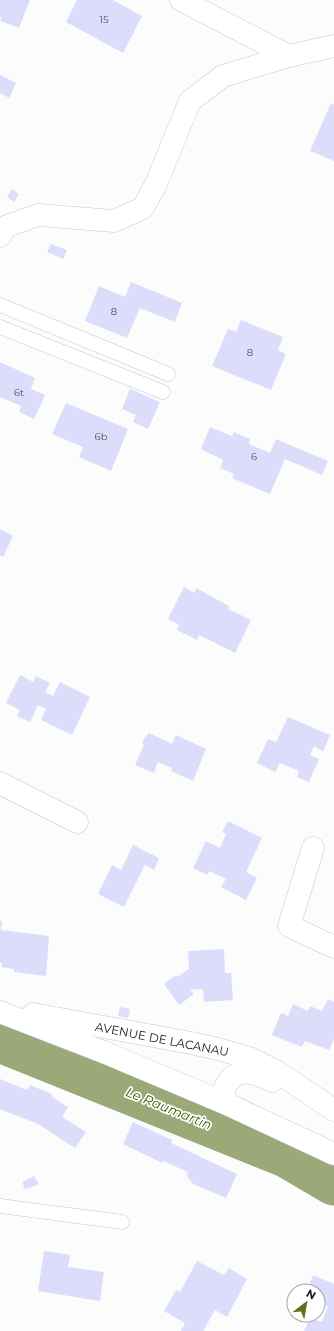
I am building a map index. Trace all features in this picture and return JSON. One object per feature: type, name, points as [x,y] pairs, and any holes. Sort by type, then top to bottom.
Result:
[{"type":"street","points":[[181,0],[289,56]]},
{"type":"street","points":[[0,236],[7,226],[38,215],[114,221],[143,208],[156,184],[190,101],[223,76],[289,56],[334,46]]},
{"type":"street","points":[[0,783],[77,822]]},
{"type":"street","points":[[313,848],[289,926],[334,947]]},
{"type":"street","name":"AVENUE DE LACANAU","points":[[0,1008],[192,1043],[252,1059],[276,1071],[334,1110]]},
{"type":"street","name":"AVENUE DE LACANAU","points":[[0,1012],[106,1053],[227,1104],[334,1154]]},
{"type":"street","name":"AVENUE DE LACANAU","points":[[227,1104],[223,1092],[226,1083],[232,1076],[247,1072],[260,1075],[334,1110]]},
{"type":"lane","points":[[0,305],[168,374]]},
{"type":"lane","points":[[0,327],[163,392]]},
{"type":"lane","points":[[0,1206],[122,1222]]},
{"type":"building","points":[[0,0],[30,0],[19,28],[0,21],[2,17],[0,17]]},
{"type":"building","points":[[77,0],[113,0],[142,16],[123,53],[66,22]]},
{"type":"building","points":[[0,75],[16,83],[9,98],[0,93]]},
{"type":"building","points":[[331,103],[334,105],[334,161],[310,151]]},
{"type":"building","points":[[12,189],[19,194],[14,202],[7,197]]},
{"type":"building","points":[[51,244],[67,250],[63,259],[47,252]]},
{"type":"building","points":[[131,282],[182,303],[175,322],[140,308],[127,338],[85,321],[99,286],[125,297]]},
{"type":"building","points":[[241,320],[283,337],[278,350],[286,354],[271,390],[212,366],[228,329],[236,332]]},
{"type":"building","points":[[0,362],[35,378],[31,389],[45,395],[34,419],[19,412],[21,406],[0,397]]},
{"type":"building","points":[[130,389],[160,402],[148,429],[133,422],[136,415],[122,409]]},
{"type":"building","points":[[66,403],[128,429],[111,471],[79,457],[83,447],[52,434]]},
{"type":"building","points":[[210,427],[232,436],[234,432],[250,439],[249,444],[270,453],[276,439],[328,461],[322,475],[285,459],[270,494],[232,478],[234,474],[220,468],[223,460],[201,449]]},
{"type":"building","points":[[0,529],[13,536],[3,557],[0,555]]},
{"type":"building","points":[[184,587],[195,593],[196,588],[229,606],[228,609],[251,620],[235,653],[199,635],[197,640],[177,630],[179,625],[168,619]]},
{"type":"building","points":[[20,675],[33,682],[36,676],[50,683],[45,692],[53,696],[60,682],[90,697],[72,735],[41,720],[46,709],[38,705],[30,722],[17,716],[20,710],[6,703]]},
{"type":"building","points":[[288,717],[330,735],[323,751],[314,746],[310,755],[319,759],[309,782],[297,777],[299,771],[280,763],[275,772],[257,763],[268,739],[276,742]]},
{"type":"building","points":[[149,733],[172,744],[176,735],[206,749],[193,781],[171,771],[172,768],[158,762],[154,773],[135,765],[144,745],[142,744],[145,737]]},
{"type":"building","points":[[228,821],[262,838],[246,872],[257,878],[246,900],[221,887],[226,879],[209,871],[207,875],[193,868],[206,841],[220,848],[226,834],[222,832]]},
{"type":"building","points":[[133,845],[159,858],[154,870],[145,865],[124,907],[98,894],[112,865],[121,870]]},
{"type":"building","points":[[0,921],[2,921],[1,930],[49,936],[46,976],[14,972],[14,969],[1,967]]},
{"type":"building","points":[[224,949],[225,973],[231,973],[233,1000],[204,1002],[203,989],[190,990],[194,994],[179,1005],[164,984],[176,975],[177,977],[189,969],[188,951]]},
{"type":"building","points":[[328,999],[334,1002],[334,1039],[329,1050],[305,1041],[302,1047],[272,1035],[281,1013],[288,1016],[293,1004],[308,1011],[310,1006],[322,1011]]},
{"type":"building","points":[[120,1007],[130,1009],[128,1018],[118,1016]]},
{"type":"building","points":[[0,1079],[27,1090],[30,1085],[52,1094],[52,1097],[68,1107],[62,1117],[86,1132],[75,1148],[38,1124],[0,1109]]},
{"type":"building","points":[[133,1122],[172,1140],[171,1143],[237,1174],[226,1198],[191,1183],[192,1181],[189,1180],[187,1175],[188,1172],[163,1161],[162,1163],[123,1144]]},
{"type":"building","points":[[34,1176],[39,1184],[25,1189],[22,1182]]},
{"type":"building","points":[[44,1251],[70,1255],[68,1267],[104,1272],[100,1301],[38,1291]]},
{"type":"building","points":[[197,1261],[224,1275],[229,1268],[247,1279],[227,1317],[215,1310],[203,1331],[181,1331],[185,1323],[164,1311],[176,1290],[180,1292]]},
{"type":"building","points":[[313,1275],[334,1284],[334,1331],[304,1331],[308,1323],[326,1323],[326,1311],[328,1306],[326,1305],[326,1283],[310,1283]]},
{"type":"waterway","name":"Le Raumartin","points":[[0,1040],[288,1156],[334,1183]]}]
